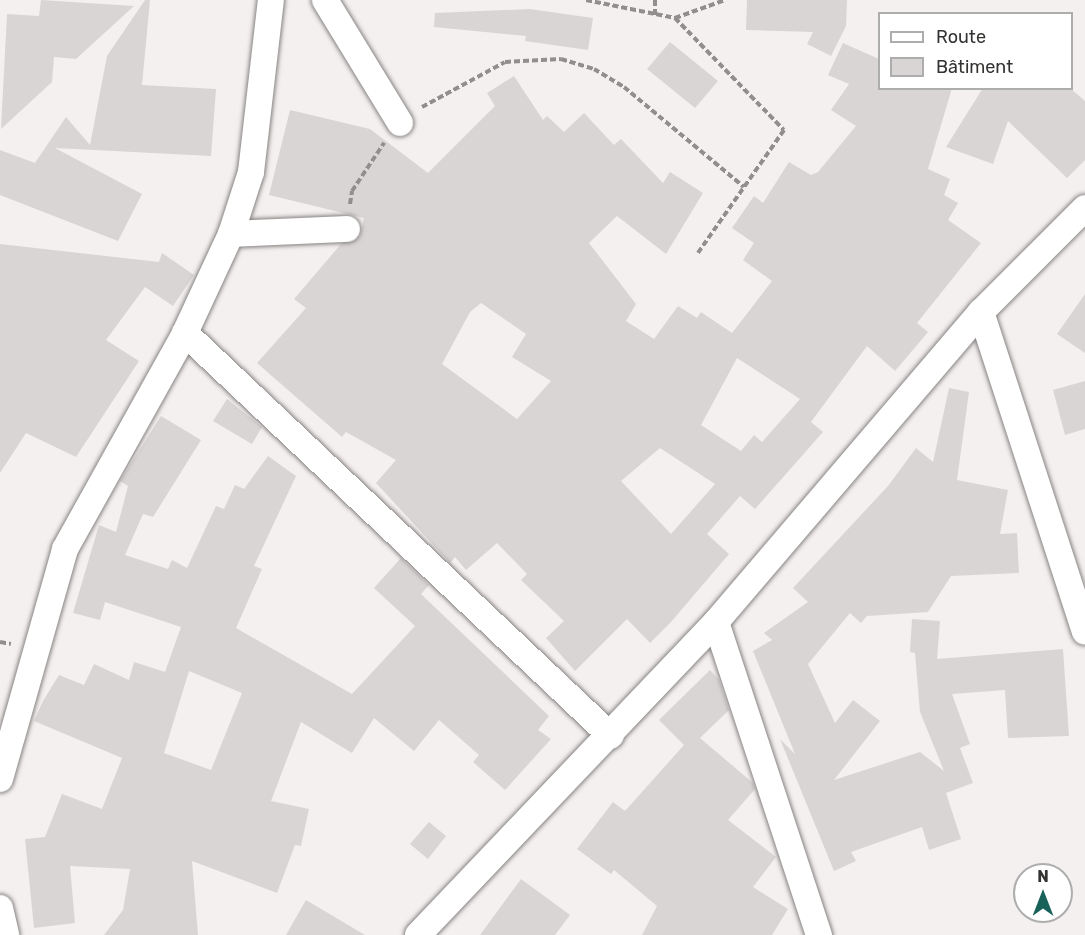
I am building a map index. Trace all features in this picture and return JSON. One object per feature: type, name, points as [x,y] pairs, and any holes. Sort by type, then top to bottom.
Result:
[{"type":"street","points":[[0,778],[65,549],[184,333],[231,234],[251,172],[271,0]]},
{"type":"street","points":[[325,0],[400,123]]},
{"type":"street","points":[[418,935],[611,736],[716,622],[981,312],[1085,208]]},
{"type":"street","points":[[231,234],[347,229]]},
{"type":"street","points":[[981,312],[1085,632]]},
{"type":"street","points":[[184,333],[611,736]]},
{"type":"street","points":[[716,622],[819,935]]},
{"type":"street","points":[[0,909],[6,935]]},
{"type":"path","points":[[586,0],[655,16],[675,18],[725,0]]},
{"type":"path","points":[[655,0],[655,16]]},
{"type":"path","points":[[675,18],[784,130],[698,253]]},
{"type":"path","points":[[347,229],[352,191],[400,123],[448,88],[505,62],[561,59],[594,69],[624,87],[744,187]]},
{"type":"building","points":[[41,0],[134,6],[76,59],[54,57],[52,82],[1,129],[7,14],[39,16]]},
{"type":"building","points":[[145,0],[150,0],[142,85],[216,89],[211,156],[55,148],[142,194],[118,241],[0,195],[0,150],[35,163],[66,117],[90,145],[107,56]]},
{"type":"building","points":[[747,0],[847,0],[846,26],[831,56],[807,44],[813,32],[746,30]]},
{"type":"building","points":[[530,9],[593,18],[588,50],[525,41],[526,36],[434,27],[435,13]]},
{"type":"building","points":[[670,42],[718,81],[695,108],[647,69]]},
{"type":"building","points":[[843,43],[878,59],[878,90],[951,90],[928,169],[950,179],[944,195],[958,203],[948,220],[981,243],[917,323],[928,332],[895,371],[867,346],[811,422],[823,432],[755,509],[740,496],[707,534],[729,554],[650,643],[627,619],[575,671],[546,638],[564,621],[521,580],[527,574],[497,543],[466,570],[455,557],[450,563],[376,483],[396,460],[346,432],[342,437],[257,363],[306,308],[294,299],[341,244],[360,236],[364,218],[269,195],[290,110],[370,129],[428,173],[495,106],[487,93],[514,76],[543,120],[547,116],[564,132],[584,113],[614,145],[621,139],[663,183],[670,172],[703,193],[666,254],[617,216],[589,243],[636,304],[626,321],[654,339],[678,306],[697,318],[701,312],[732,333],[772,281],[743,260],[754,243],[732,228],[754,196],[763,203],[789,162],[811,175],[818,172],[856,126],[831,110],[849,84],[828,75]],"holes":[[[481,303],[526,334],[512,357],[551,381],[517,419],[442,364],[470,312]],[[737,358],[800,399],[762,442],[754,435],[741,451],[701,425]],[[660,448],[715,484],[671,534],[621,481]]]},
{"type":"building","points":[[982,90],[1072,90],[1085,101],[1085,160],[1067,178],[1008,121],[993,164],[946,147]]},
{"type":"building","points":[[0,244],[159,262],[162,253],[194,275],[173,306],[145,287],[106,340],[139,361],[76,457],[26,433],[0,473]]},
{"type":"building","points":[[1085,294],[1085,353],[1057,334]]},
{"type":"building","points":[[1085,381],[1085,429],[1065,435],[1053,390]]},
{"type":"building","points":[[949,388],[969,392],[957,480],[1008,490],[1000,534],[1017,533],[1019,573],[951,576],[928,612],[867,616],[861,623],[850,613],[808,664],[835,723],[853,700],[880,721],[834,780],[920,752],[944,771],[920,712],[915,653],[910,652],[912,619],[940,621],[937,659],[1063,649],[1069,736],[1008,738],[1005,690],[952,694],[970,744],[960,748],[973,783],[946,793],[961,839],[929,850],[922,827],[851,852],[856,861],[834,871],[780,739],[795,754],[753,651],[772,640],[764,633],[808,602],[793,588],[888,486],[916,448],[933,462]]},
{"type":"building","points":[[227,399],[262,427],[252,444],[213,421]]},
{"type":"building","points":[[161,416],[201,440],[153,517],[143,514],[125,555],[168,569],[172,560],[187,568],[216,506],[224,509],[235,485],[244,489],[268,456],[296,476],[254,566],[262,569],[236,628],[352,694],[415,626],[374,588],[401,558],[429,585],[421,594],[549,716],[538,730],[551,739],[505,790],[473,762],[479,755],[439,720],[414,751],[374,718],[352,753],[301,722],[271,801],[309,809],[301,846],[295,845],[277,893],[192,861],[198,935],[104,935],[123,910],[130,869],[70,866],[75,923],[34,928],[25,839],[45,837],[62,794],[102,809],[122,758],[34,721],[43,701],[59,675],[84,685],[94,664],[129,680],[134,662],[165,672],[181,627],[105,602],[100,620],[73,613],[99,525],[116,532],[128,486],[120,481]],"holes":[[[189,671],[242,693],[211,770],[164,753]]]},
{"type":"building","points":[[710,670],[719,680],[729,710],[700,738],[753,783],[755,789],[728,820],[776,857],[753,887],[788,909],[772,935],[642,935],[657,906],[614,870],[611,874],[577,849],[613,802],[625,811],[684,745],[659,720]]},
{"type":"building","points":[[429,822],[446,836],[428,859],[410,844]]},
{"type":"building","points":[[521,879],[570,915],[555,935],[480,935]]},
{"type":"building","points":[[306,900],[365,935],[286,935]]}]
